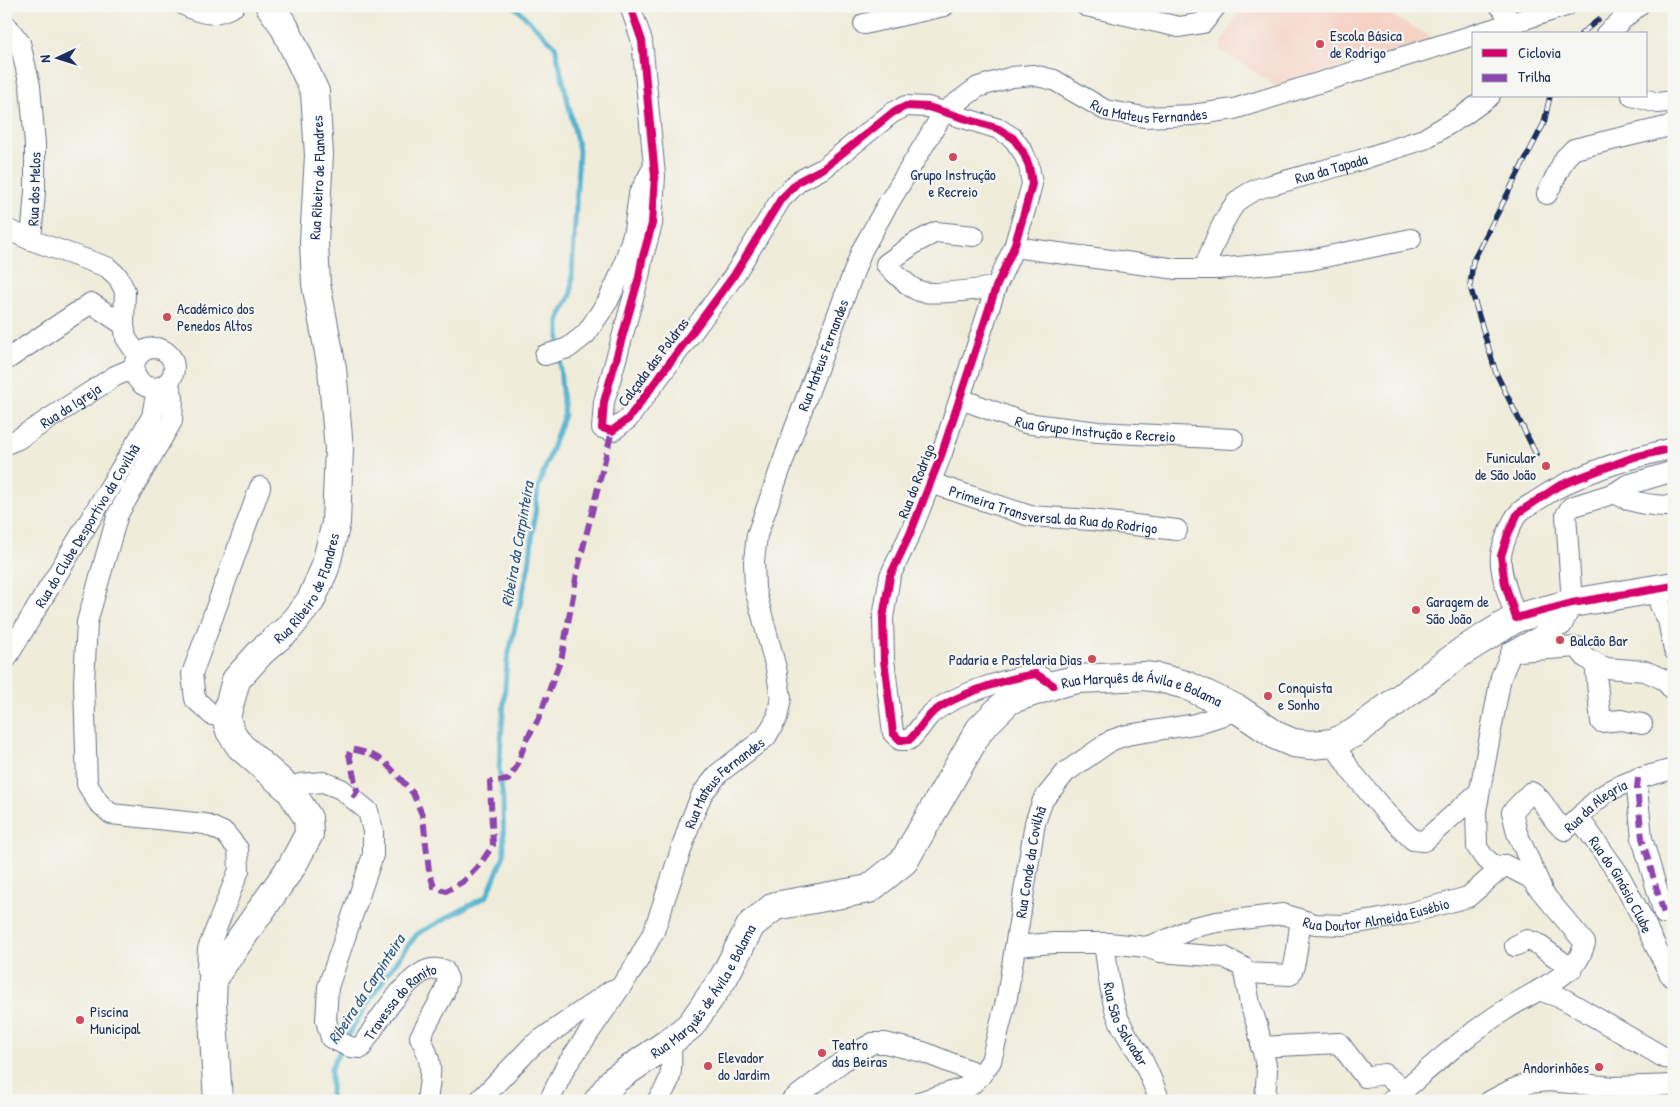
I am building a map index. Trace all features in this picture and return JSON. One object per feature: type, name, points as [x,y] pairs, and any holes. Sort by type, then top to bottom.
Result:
[{"type":"main road","name":"Rua Ribeiro de Flandres","points":[[226,716],[236,680],[262,651],[288,629],[311,600],[325,568],[336,523],[339,440],[332,368],[316,284],[314,242],[319,155],[315,92],[284,26],[270,6]]},
{"type":"main road","name":"Rua Marquês de Ávila e Bolama","points":[[598,1101],[614,1080],[672,1041],[691,1025],[724,977],[751,925],[775,906],[869,889],[904,861],[980,729],[1009,700],[1078,678],[1144,676],[1160,678],[1186,685],[1239,710],[1276,736],[1293,743],[1311,745],[1333,743],[1354,733],[1463,651],[1516,618],[1572,603],[1665,588]]},
{"type":"main road","points":[[218,1101],[212,1001],[214,978],[292,866],[309,834],[308,818],[290,790],[240,746],[230,731],[226,716]]},
{"type":"street","points":[[186,6],[197,12],[214,15],[234,6]]},
{"type":"street","name":"Calçada das Poldras","points":[[630,6],[642,40],[654,166],[652,224],[604,402],[602,428],[612,431],[628,419],[733,278],[781,199],[799,181],[824,168],[892,113],[906,106],[928,107],[944,112]]},
{"type":"street","points":[[864,24],[944,6]]},
{"type":"street","points":[[1086,6],[1179,27],[1203,23],[1216,6]]},
{"type":"street","points":[[1500,6],[1503,8],[1510,24]]},
{"type":"street","name":"Rua Mateus Fernandes","points":[[1482,32],[1566,6]]},
{"type":"street","points":[[1608,32],[1638,6]]},
{"type":"street","points":[[1539,32],[1545,13]]},
{"type":"street","name":"Rua dos Melos","points":[[6,25],[20,43],[30,86],[35,153],[35,192],[31,240],[106,267],[118,277],[125,291],[124,325],[126,338],[136,362]]},
{"type":"street","name":"Rua Mateus Fernandes","points":[[549,1101],[566,1066],[635,966],[654,932],[690,823],[702,794],[719,773],[766,737],[777,718],[780,698],[776,668],[755,589],[754,561],[757,535],[862,250],[884,209],[944,112],[978,87],[1012,77],[1033,75],[1054,80],[1105,110],[1144,117],[1192,115],[1234,108],[1472,35]]},
{"type":"street","name":"Rua da Tapada","points":[[1204,269],[1231,209],[1246,195],[1257,189],[1360,160],[1424,139],[1464,115],[1487,98]]},
{"type":"street","points":[[1639,98],[1658,103],[1674,101]]},
{"type":"street","name":"Rua do Rodrigo","points":[[944,112],[1000,129],[1013,138],[1023,152],[1029,166],[1032,184],[1014,247],[996,287],[961,399],[931,483],[890,576],[883,618],[884,660],[893,733],[900,740],[910,740],[930,716],[947,704],[959,697],[1008,680],[1036,674],[1053,685]]},
{"type":"street","points":[[1547,194],[1565,158],[1574,149],[1674,125]]},
{"type":"street","points":[[545,355],[568,348],[586,334],[608,301],[622,271],[634,231],[639,194],[654,166]]},
{"type":"street","points":[[6,229],[31,240]]},
{"type":"street","points":[[974,236],[936,232],[914,243],[886,264],[895,274],[919,291],[941,292],[996,287]]},
{"type":"street","points":[[1014,247],[1177,269],[1204,269],[1310,260],[1410,239]]},
{"type":"street","points":[[6,360],[91,303],[124,325]]},
{"type":"street","points":[[156,348],[168,354],[174,365],[173,372],[162,385],[150,388],[139,381],[136,362],[143,352],[156,348]]},
{"type":"street","name":"Rua da Igreja","points":[[6,444],[18,439],[136,362]]},
{"type":"street","points":[[162,385],[174,398],[172,421],[118,514],[87,622],[84,683],[87,784],[98,802],[111,814],[205,824],[224,833],[238,849],[239,870],[208,949],[207,969],[214,978]]},
{"type":"street","name":"Rua do Clube Desportivo da Covilhã","points":[[6,660],[152,417],[162,385]]},
{"type":"street","name":"Rua Grupo Instrução e Recreio","points":[[961,399],[1025,423],[1098,432],[1234,440]]},
{"type":"street","points":[[1516,618],[1505,584],[1501,556],[1508,534],[1518,513],[1556,487],[1568,482],[1634,457],[1674,448]]},
{"type":"street","points":[[1261,1047],[1339,1043],[1365,1077],[1384,1074],[1398,1095],[1465,1039],[1505,1010],[1572,968],[1581,954],[1585,943],[1530,878],[1504,865],[1498,870],[1483,856],[1477,847],[1476,811],[1501,677],[1512,651],[1562,625],[1572,603],[1566,515],[1571,507],[1615,493],[1627,485],[1674,471]]},
{"type":"street","name":"Primeira Transversal da Rua do Rodrigo","points":[[931,483],[1030,516],[1091,520],[1177,530]]},
{"type":"street","points":[[226,716],[212,715],[194,699],[192,674],[260,487]]},
{"type":"street","points":[[1615,493],[1627,500],[1662,506],[1674,506]]},
{"type":"street","points":[[1665,588],[1660,605],[1668,620],[1674,650]]},
{"type":"street","points":[[1512,651],[1577,647],[1586,658],[1606,668],[1645,671],[1664,679],[1674,691]]},
{"type":"street","points":[[1595,663],[1601,722],[1621,720],[1642,724]]},
{"type":"street","name":"Rua Conde da Covilhã","points":[[922,1101],[970,1086],[980,1076],[990,1060],[1007,997],[1035,824],[1044,800],[1066,772],[1112,740],[1127,734],[1195,724],[1239,710]]},
{"type":"street","points":[[1333,743],[1351,771],[1386,813],[1413,840],[1424,841],[1479,792]]},
{"type":"street","name":"Rua da Alegria","points":[[1545,896],[1517,833],[1512,812],[1531,792],[1538,796],[1559,826],[1564,830],[1607,793],[1638,778],[1674,769]]},
{"type":"street","points":[[1638,778],[1637,788],[1642,838],[1664,914]]},
{"type":"street","name":"Travessa do Ranito","points":[[290,790],[300,784],[323,782],[341,789],[368,811],[373,831],[373,855],[328,988],[326,1020],[331,1038],[350,1047],[361,1048],[374,1025],[411,980],[432,969],[444,970],[448,979],[444,993],[420,1037],[429,1054],[431,1070],[427,1101]]},
{"type":"street","name":"Rua do Ginásio Clube","points":[[1579,818],[1618,874],[1674,978]]},
{"type":"street","name":"Rua Doutor Almeida Eusébio","points":[[1016,946],[1054,943],[1104,943],[1146,947],[1194,927],[1217,922],[1283,914],[1315,924],[1342,925],[1402,916],[1468,897],[1498,870]]},
{"type":"street","points":[[1245,973],[1290,975],[1294,969],[1297,934],[1301,920]]},
{"type":"street","points":[[1515,946],[1527,940],[1536,943],[1572,968]]},
{"type":"street","name":"Rua São Salvador","points":[[1104,943],[1110,990],[1116,1014],[1127,1038],[1138,1052],[1160,1101]]},
{"type":"street","points":[[1146,947],[1160,952],[1224,957],[1243,967],[1266,1070],[1265,1101]]},
{"type":"street","points":[[479,1101],[533,1045],[624,982]]},
{"type":"street","points":[[1539,990],[1564,999],[1665,1058],[1674,1059]]},
{"type":"street","points":[[657,1101],[668,1087],[671,1078],[672,1041]]},
{"type":"street","points":[[791,1101],[851,1055],[874,1043],[924,1052],[980,1076]]},
{"type":"street","points":[[1490,1101],[1529,1083],[1549,1081],[1614,1087],[1674,1085]]},
{"type":"shaded area","name":"Escola Básica de Rodrigo","points":[[1241,6],[1375,6],[1435,39],[1276,86],[1219,49]]},
{"type":"waterway","name":"Ribeira da Carpinteira","points":[[514,6],[555,46],[579,150],[571,295],[559,318],[559,347]]},
{"type":"waterway","name":"Ribeira da Carpinteira","points":[[344,1041],[387,974],[417,934],[487,896],[504,855],[503,799],[499,768],[507,661],[529,566],[538,488],[564,415],[559,355]]},
{"type":"waterway","name":"Ribeira da Carpinteira","points":[[331,1101],[331,1068],[341,1049]]},
{"type":"railway","points":[[1583,32],[1598,20]]},
{"type":"railway","points":[[1536,454],[1496,373],[1470,286],[1473,261],[1544,123],[1550,98]]},
{"type":"marked path","points":[[353,798],[357,791],[349,754],[351,749],[368,753],[384,761],[413,793],[423,817],[429,871],[434,887],[446,891],[464,881],[481,863],[493,845],[490,782],[508,780],[517,766],[526,740],[538,720],[562,656],[578,568],[612,431]]},
{"type":"marked path","points":[[1638,778],[1637,788],[1642,838],[1664,914]]},
{"type":"cycle path","points":[[630,6],[642,41],[655,176],[652,224],[604,402],[602,428],[612,431],[628,419],[733,277],[781,199],[799,181],[824,168],[892,113],[906,106],[928,107],[999,129],[1013,138],[1023,152],[1029,166],[1032,184],[1025,210],[1014,247],[996,287],[942,453],[910,534],[890,576],[883,618],[884,660],[893,733],[900,740],[909,740],[929,716],[938,709],[980,689],[1010,679],[1036,674],[1053,685]]},
{"type":"cycle path","points":[[1674,448],[1634,457],[1557,487],[1518,513],[1508,534],[1501,556],[1505,584],[1516,618],[1572,603],[1674,586]]},
{"type":"place","name":"Escola Básica de Rodrigo","points":[[1320,44]]},
{"type":"place","name":"Grupo Instrução e Recreio","points":[[953,157]]},
{"type":"place","name":"Académico dos Penedos Altos","points":[[167,317]]},
{"type":"place","name":"Funicular de São João","points":[[1546,466]]},
{"type":"place","name":"Garagem de São João","points":[[1416,610]]},
{"type":"place","name":"Balcão Bar","points":[[1560,640]]},
{"type":"place","name":"Padaria e Pastelaria Dias","points":[[1092,659]]},
{"type":"place","name":"Conquista e Sonho","points":[[1268,696]]},
{"type":"place","name":"Piscina Municipal","points":[[80,1020]]},
{"type":"place","name":"Teatro das Beiras","points":[[822,1053]]},
{"type":"place","name":"Elevador do Jardim","points":[[708,1066]]},
{"type":"place","name":"Andorinhões","points":[[1599,1067]]}]
